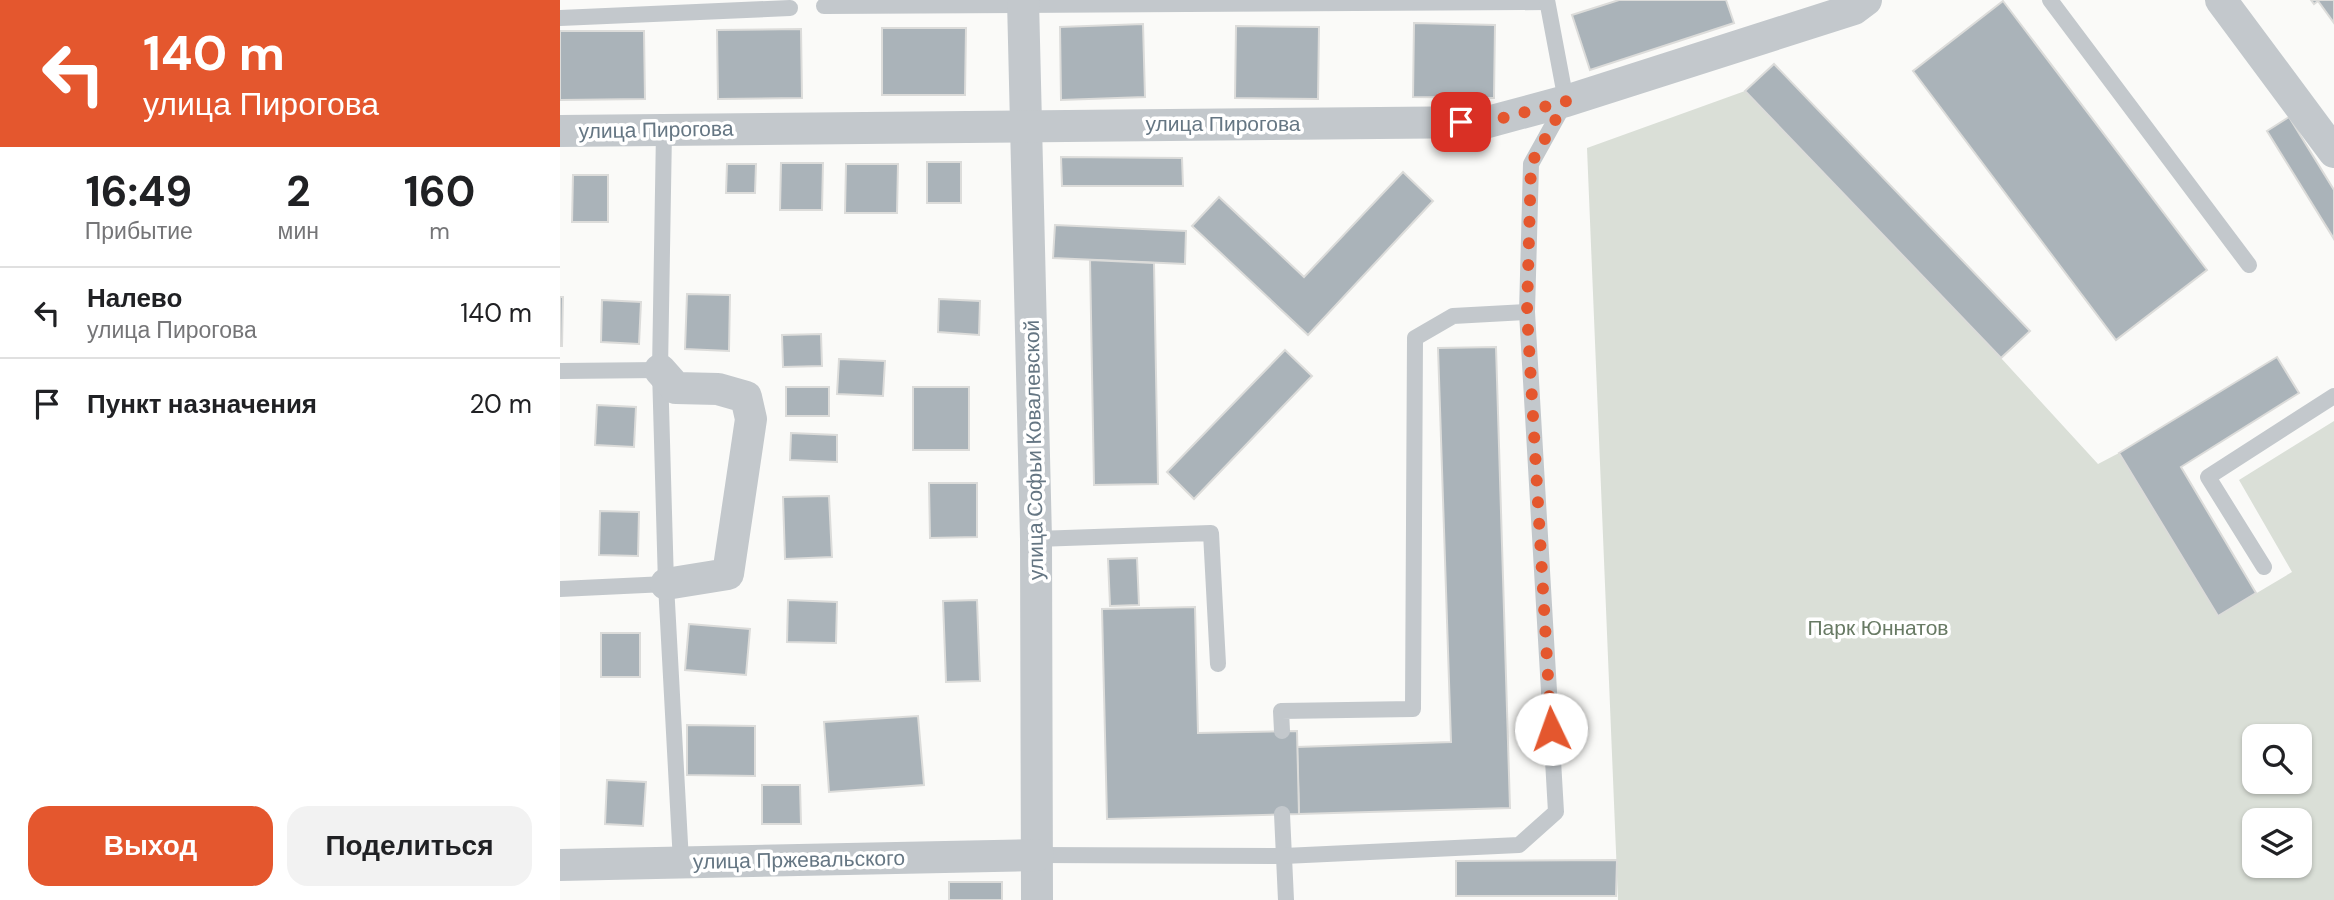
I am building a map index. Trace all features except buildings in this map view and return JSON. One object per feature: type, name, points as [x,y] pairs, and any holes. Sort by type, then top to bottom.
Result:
[{"type":"street","name":"улица Пирогова","points":[[560,131],[1488,122],[1566,101],[1854,9],[1866,0]]},
{"type":"street","points":[[2221,0],[2334,152]]},
{"type":"street","name":"улица Софьи Ковалевской","points":[[1023,2],[1036,539],[1037,900]]},
{"type":"street","points":[[660,370],[676,388],[718,389],[746,397],[751,419],[728,574],[666,584]]},
{"type":"street","name":"улица Пржевальского","points":[[560,865],[1038,855]]},
{"type":"lane","points":[[2050,0],[2249,265]]},
{"type":"lane","points":[[824,6],[1023,2],[1547,1],[1566,101],[1531,164],[1527,312],[1556,812],[1520,845],[1284,856],[1038,855]]},
{"type":"lane","points":[[560,18],[790,8]]},
{"type":"lane","points":[[664,131],[660,370],[666,584],[681,862]]},
{"type":"lane","points":[[1282,731],[1281,711],[1413,709],[1415,338],[1454,316],[1527,312]]},
{"type":"lane","points":[[560,371],[660,370]]},
{"type":"lane","points":[[2264,567],[2208,477],[2334,396]]},
{"type":"lane","points":[[1036,539],[1211,533],[1218,664]]},
{"type":"lane","points":[[560,589],[666,584]]},
{"type":"lane","points":[[1282,814],[1286,900]]},
{"type":"green space","name":"Парк Юннатов","points":[[1745,91],[2001,358],[2098,464],[2119,453],[2218,616],[2292,572],[2239,480],[2334,421],[2334,900],[1618,900],[1587,148]]},
{"type":"route","points":[[1461,122],[1488,122],[1566,101],[1531,164],[1527,312],[1551,729]]}]
